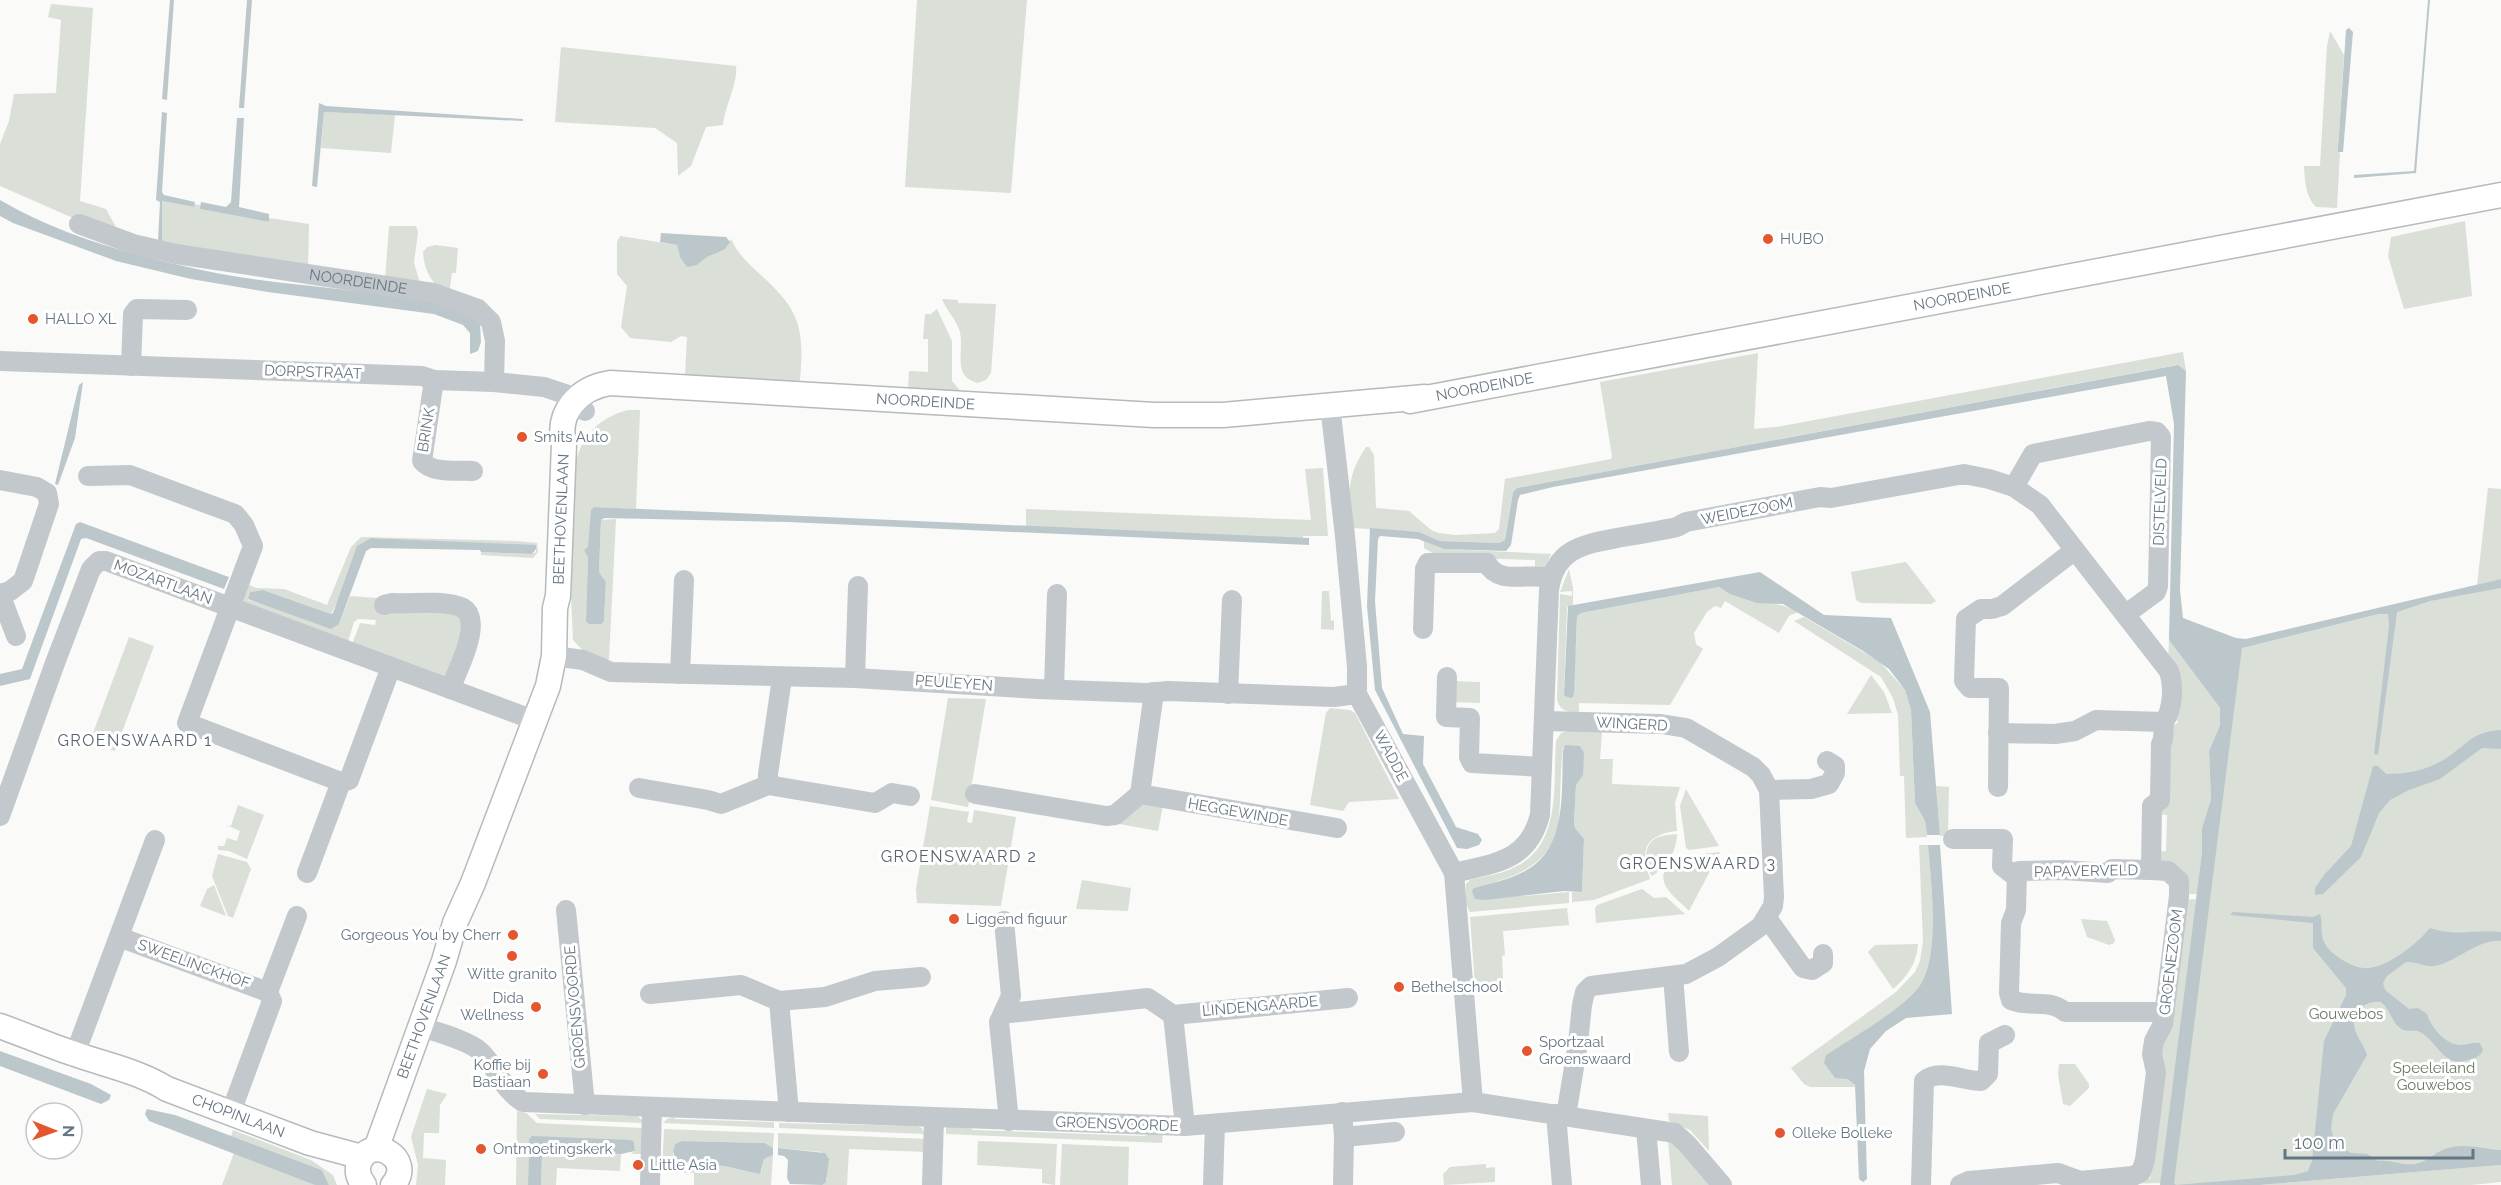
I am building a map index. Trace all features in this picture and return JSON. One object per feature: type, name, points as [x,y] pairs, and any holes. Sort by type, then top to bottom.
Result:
[{"type":"main road","name":"NOORDEINDE","points":[[579,406],[580,394],[597,385],[610,383],[1154,415],[1223,415],[1331,410],[1425,397],[2501,195]]},
{"type":"main road","name":"BEETHOVENLAAN","points":[[370,1163],[424,1028],[455,923],[473,883],[548,686],[559,673],[560,656],[566,633],[558,596],[564,444],[561,432],[562,424],[579,406]]},
{"type":"main road","name":"CHOPINLAAN","points":[[0,1026],[75,1054],[130,1081],[151,1088],[167,1089],[370,1163]]},
{"type":"main road","points":[[370,1163],[396,1158],[399,1167],[393,1185]]},
{"type":"street","name":"NOORDEINDE","points":[[79,224],[133,244],[176,254],[433,293],[478,309],[491,322],[495,341],[494,382]]},
{"type":"street","points":[[131,366],[133,314],[137,309],[187,310]]},
{"type":"street","name":"DORPSTRAAT","points":[[0,361],[422,376],[434,380],[494,382]]},
{"type":"street","name":"BRINK","points":[[434,380],[422,461],[426,467],[433,469],[473,471]]},
{"type":"street","points":[[494,382],[544,387],[568,395],[579,406]]},
{"type":"street","name":"WADDE","points":[[1331,410],[1355,643],[1357,694],[1454,873],[1473,1102]]},
{"type":"street","name":"DISTELVELD","points":[[2014,487],[2033,454],[2149,431],[2157,432],[2161,437],[2158,586],[2156,592],[2126,614]]},
{"type":"street","points":[[88,476],[130,475],[235,514],[244,525],[253,546],[187,723],[341,783],[349,780],[391,667]]},
{"type":"street","name":"WEIDEZOOM","points":[[1550,578],[1559,562],[1578,547],[1677,527],[1686,522],[1820,497],[1831,498],[1954,475],[1981,477],[2014,487],[2040,505],[2169,671],[2171,677],[2170,712],[2164,722]]},
{"type":"street","points":[[0,480],[37,487],[47,493],[49,504],[23,581],[10,591],[0,594],[16,636]]},
{"type":"street","points":[[1998,787],[1999,688],[1971,688],[1964,681],[1966,619],[1981,609],[2002,606],[2075,550]]},
{"type":"street","name":"MOZARTLAAN","points":[[0,816],[55,663],[95,563],[106,561],[534,720]]},
{"type":"street","points":[[1423,629],[1425,569],[1428,562],[1487,563],[1491,571],[1498,576],[1536,575],[1550,578],[1540,815],[1537,830],[1521,851],[1510,858],[1454,873]]},
{"type":"street","points":[[680,674],[684,580]]},
{"type":"street","points":[[855,678],[858,586]]},
{"type":"street","points":[[1054,689],[1057,594]]},
{"type":"street","points":[[1228,694],[1232,600]]},
{"type":"street","points":[[384,605],[392,603],[453,605],[464,608],[468,613],[472,626],[470,638],[450,689]]},
{"type":"street","name":"PEULEYEN","points":[[560,656],[584,660],[611,672],[855,678],[1154,692],[1334,697],[1357,694]]},
{"type":"street","points":[[1447,677],[1446,717],[1470,718],[1469,758],[1472,763],[1542,767]]},
{"type":"street","points":[[768,785],[782,678]]},
{"type":"street","points":[[975,794],[1106,816],[1115,815],[1140,794],[1154,692]]},
{"type":"street","name":"WINGERD","points":[[1544,720],[1661,724],[1686,728],[1753,767],[1770,790]]},
{"type":"street","points":[[1998,733],[2055,734],[2075,731],[2096,720],[2164,722]]},
{"type":"street","name":"PAPAVERVELD","points":[[2164,722],[2161,744],[2160,800],[2152,806],[2151,870],[2112,869],[2108,873],[2063,870],[2019,871],[2015,876],[2016,910],[2011,923],[2011,1000],[2018,1003],[2053,1004],[2066,1012],[2165,1012]]},
{"type":"street","points":[[1562,1185],[1561,1115],[1585,992],[1591,986],[1600,983],[1686,975],[1699,969],[1761,926],[1767,918],[1774,897],[1770,790],[1811,789],[1829,784],[1835,773],[1834,766],[1827,761]]},
{"type":"street","points":[[307,873],[341,783]]},
{"type":"street","points":[[639,788],[721,804],[768,785],[875,803],[892,793],[910,796]]},
{"type":"street","name":"HEGGEWINDE","points":[[1140,794],[1337,828]]},
{"type":"street","name":"PAPAVERVELD","points":[[1953,838],[2003,839],[2002,866],[2015,876]]},
{"type":"street","name":"SWEELINCKHOF","points":[[75,1054],[155,840]]},
{"type":"street","name":"GROENEZOOM","points":[[1960,1185],[1969,1181],[2058,1173],[2080,1181],[2133,1176],[2141,1172],[2145,1160],[2156,1072],[2152,1054],[2154,1041],[2163,1024],[2178,916],[2179,882],[2168,871],[2151,870]]},
{"type":"street","name":"GROENSVOORDE","points":[[566,910],[585,1105]]},
{"type":"street","name":"SWEELINCKHOF","points":[[268,992],[297,916]]},
{"type":"street","points":[[1767,918],[1803,968],[1812,970],[1823,963],[1823,954]]},
{"type":"street","points":[[1004,921],[1011,996],[999,1022],[1009,1120]]},
{"type":"street","name":"SWEELINCKHOF","points":[[119,937],[268,992],[273,1001],[231,1112]]},
{"type":"street","points":[[1673,976],[1679,1052]]},
{"type":"street","points":[[650,994],[741,985],[779,1001],[825,998],[875,981],[921,977]]},
{"type":"street","name":"LINDENGAARDE","points":[[1173,1015],[1348,998]]},
{"type":"street","points":[[1005,1010],[1010,1013],[1148,999],[1173,1015],[1185,1126]]},
{"type":"street","points":[[779,1001],[789,1112]]},
{"type":"street","name":"GROENSVOORDE","points":[[424,1028],[480,1050],[512,1095],[524,1102],[1185,1126],[1473,1102],[1646,1129]]},
{"type":"street","points":[[1921,1185],[1924,1080],[1931,1075],[1940,1075],[1967,1081],[1981,1081],[1988,1074],[1989,1043],[2005,1035]]},
{"type":"street","points":[[650,1185],[652,1107]]},
{"type":"street","points":[[1342,1112],[1343,1185]]},
{"type":"street","points":[[932,1185],[934,1118]]},
{"type":"street","points":[[1214,1185],[1215,1124]]},
{"type":"street","points":[[1651,1185],[1646,1129],[1675,1133],[1682,1138],[1722,1185]]},
{"type":"street","points":[[1344,1137],[1395,1132]]},
{"type":"green space","points":[[917,0],[1027,0],[1011,193],[905,187]]},
{"type":"green space","points":[[51,4],[93,8],[80,201],[106,209],[121,236],[0,186],[0,144],[9,121],[14,94],[56,93],[61,20],[48,17]]},
{"type":"green space","points":[[2330,31],[2344,55],[2337,208],[2316,207],[2312,203],[2306,188],[2304,166],[2320,166],[2327,46]]},
{"type":"green space","points":[[561,47],[736,66],[735,80],[723,125],[706,127],[691,166],[678,176],[677,143],[655,128],[555,122]]},
{"type":"green space","points":[[324,112],[395,115],[391,153],[321,148]]},
{"type":"green space","points":[[162,201],[194,207],[194,204],[201,205],[201,209],[269,222],[269,218],[309,224],[308,271],[162,242]]},
{"type":"green space","points":[[2465,221],[2472,296],[2404,309],[2388,256],[2391,237]]},
{"type":"green space","points":[[389,226],[416,226],[418,232],[414,263],[421,286],[385,280]]},
{"type":"green space","points":[[620,236],[677,245],[680,257],[697,265],[707,257],[724,250],[731,239],[741,255],[776,290],[793,312],[798,324],[801,349],[798,383],[685,376],[687,337],[681,336],[671,342],[630,338],[621,327],[627,286],[617,274],[617,242]]},
{"type":"green space","points":[[436,245],[458,248],[456,273],[452,273],[449,295],[430,277],[425,265],[423,252],[427,247]]},
{"type":"green space","points":[[942,299],[958,300],[958,303],[996,304],[991,373],[986,380],[978,383],[964,374],[959,329]]},
{"type":"green space","points":[[937,309],[952,341],[952,381],[964,395],[908,389],[909,371],[928,372],[928,339],[923,339],[925,314],[931,314]]},
{"type":"green space","points":[[2183,352],[2186,371],[2177,365],[1517,488],[1513,492],[1505,540],[1499,543],[1440,541],[1419,532],[1352,528],[1350,486],[1359,458],[1366,447],[1369,447],[1374,455],[1376,508],[1409,511],[1431,530],[1439,533],[1455,535],[1495,533],[1499,529],[1505,479],[1611,459],[1600,382],[1758,353],[1754,429],[1776,427]]},
{"type":"green space","points":[[628,410],[640,410],[636,509],[594,507],[588,557],[586,621],[604,621],[606,582],[599,572],[601,520],[616,519],[609,659],[607,661],[586,654],[573,640],[571,597],[576,462],[583,443],[594,428],[609,417]]},
{"type":"green space","points":[[1323,468],[1328,536],[1303,536],[1303,539],[1026,530],[1026,509],[1311,520],[1305,469]]},
{"type":"green space","points":[[2488,488],[2501,489],[2501,579],[2477,585]]},
{"type":"green space","points":[[361,537],[517,541],[537,543],[538,552],[533,558],[481,555],[481,552],[532,554],[536,552],[536,546],[371,538],[331,614],[263,590],[250,592],[248,600],[339,624],[350,596],[377,598],[377,612],[453,609],[466,619],[449,679],[351,647],[360,623],[375,625],[376,620],[358,619],[354,622],[347,645],[242,606],[245,583],[256,588],[284,589],[327,605],[351,547]]},
{"type":"green space","points":[[1424,541],[1444,549],[1551,554],[1545,568],[1535,567],[1535,560],[1439,557],[1424,548]]},
{"type":"green space","points":[[1906,562],[1936,601],[1931,604],[1861,603],[1856,600],[1851,572]]},
{"type":"green space","points":[[1569,569],[1573,588],[1573,605],[1567,607],[1564,694],[1576,648],[1577,616],[1581,613],[1719,587],[1740,597],[1779,605],[1798,612],[1789,616],[1779,633],[1725,601],[1721,608],[1715,606],[1707,612],[1694,633],[1696,644],[1703,649],[1670,705],[1579,703],[1579,713],[1571,712],[1562,708],[1557,699],[1560,594],[1572,596],[1572,591],[1560,592]]},
{"type":"green space","name":"Gouwebos","points":[[2501,584],[2501,1159],[2209,1185],[2168,1185],[2236,646]]},
{"type":"green space","points":[[1322,591],[1329,591],[1331,621],[1334,620],[1334,630],[1321,629]]},
{"type":"green space","points":[[1804,617],[1880,662],[1905,690],[1911,710],[1915,803],[1925,821],[1927,837],[1906,838],[1904,776],[1900,776],[1898,715],[1893,698],[1881,677],[1794,621]]},
{"type":"green space","points":[[129,637],[154,646],[115,751],[90,741]]},
{"type":"green space","points":[[2169,640],[2220,708],[2220,725],[2209,751],[2211,799],[2202,828],[2202,852],[2197,894],[2185,894],[2160,866],[2157,852],[2166,851],[2167,815],[2158,814],[2171,721],[2175,725],[2178,722],[2175,718],[2168,663]]},
{"type":"green space","points":[[1871,675],[1884,692],[1892,713],[1847,714]]},
{"type":"green space","points":[[1451,681],[1480,682],[1480,703],[1450,702]]},
{"type":"green space","points":[[948,698],[986,699],[968,807],[931,800]]},
{"type":"green space","points":[[1330,708],[1350,710],[1355,713],[1399,799],[1349,802],[1343,811],[1310,805],[1326,713]]},
{"type":"green space","points":[[1568,731],[1602,732],[1600,759],[1613,759],[1612,784],[1680,787],[1675,803],[1677,831],[1657,836],[1647,846],[1645,860],[1650,879],[1594,900],[1572,902],[1572,892],[1582,892],[1584,839],[1575,828],[1574,823],[1576,785],[1584,752],[1581,747],[1563,748],[1559,817],[1556,834],[1550,847],[1530,867],[1504,879],[1474,888],[1524,896],[1569,892],[1569,903],[1470,912],[1465,902],[1466,884],[1470,880],[1515,867],[1530,857],[1541,844],[1552,812],[1556,741],[1561,733]]},
{"type":"green space","points":[[1936,786],[1949,787],[1948,836],[1940,836]]},
{"type":"green space","points":[[1686,789],[1719,846],[1689,850],[1686,848],[1680,806]]},
{"type":"green space","points":[[1135,804],[1163,805],[1158,831],[1114,823]]},
{"type":"green space","points":[[238,805],[264,815],[247,859],[229,851],[218,850],[218,846],[224,846],[227,838],[237,841],[240,831],[226,825],[231,826]]},
{"type":"green space","points":[[930,806],[969,812],[967,822],[972,823],[974,810],[1016,817],[1001,906],[917,903],[916,889]]},
{"type":"green space","points":[[1677,834],[1670,858],[1652,876],[1646,857],[1650,843],[1658,837]]},
{"type":"green space","points":[[1919,845],[1928,845],[1933,919],[1930,958],[1925,975],[1918,988],[1900,1006],[1826,1055],[1826,1066],[1854,1082],[1855,1087],[1810,1087],[1804,1084],[1791,1068],[1896,992],[1915,972],[1920,961],[1923,941]]},
{"type":"green space","points":[[1720,852],[1689,911],[1669,891],[1664,880],[1665,871],[1679,860]]},
{"type":"green space","points":[[218,854],[247,862],[251,869],[233,918],[228,916],[212,876]]},
{"type":"green space","points":[[1082,880],[1131,888],[1128,911],[1076,909]]},
{"type":"green space","points":[[214,885],[226,916],[200,906],[207,889]]},
{"type":"green space","points":[[1642,889],[1654,898],[1666,897],[1685,914],[1596,923],[1595,908],[1597,905]]},
{"type":"green space","points":[[2196,899],[2161,1183],[2083,1185],[2150,1179],[2158,1054],[2184,900]]},
{"type":"green space","points":[[1567,908],[1569,925],[1503,931],[1505,955],[1502,956],[1501,989],[1497,992],[1475,986],[1470,917]]},
{"type":"green space","points":[[2081,919],[2107,921],[2115,940],[2114,943],[2109,945],[2087,937]]},
{"type":"green space","points":[[1918,944],[1916,957],[1910,969],[1893,989],[1868,952],[1875,945]]},
{"type":"green space","points":[[2059,1064],[2075,1064],[2089,1084],[2089,1088],[2070,1106],[2063,1104],[2058,1075]]},
{"type":"green space","points":[[427,1089],[447,1094],[440,1105],[439,1133],[424,1133],[423,1158],[446,1160],[445,1185],[416,1185],[418,1165],[411,1137]]},
{"type":"green space","points":[[517,1111],[526,1113],[537,1123],[643,1128],[643,1154],[631,1154],[635,1151],[634,1142],[529,1139],[528,1185],[516,1185]]},
{"type":"green space","points":[[1668,1113],[1708,1116],[1709,1151],[1690,1130],[1669,1121]]},
{"type":"green space","points":[[535,1114],[638,1116],[644,1123],[540,1119]]},
{"type":"green space","points":[[674,1117],[675,1119],[774,1122],[774,1128],[663,1123]]},
{"type":"green space","points":[[779,1123],[917,1126],[922,1128],[924,1134],[779,1128]]},
{"type":"green space","points":[[966,1124],[973,1130],[1145,1136],[1151,1131],[1163,1132],[1162,1143],[946,1134],[946,1127]]},
{"type":"green space","points":[[664,1129],[774,1133],[773,1148],[765,1143],[682,1141],[675,1144],[673,1153],[675,1158],[685,1163],[723,1165],[761,1172],[764,1159],[773,1155],[771,1185],[694,1185],[694,1173],[662,1172]]},
{"type":"green space","points":[[233,1130],[311,1160],[333,1175],[337,1185],[329,1185],[322,1170],[231,1136]]},
{"type":"green space","points":[[778,1133],[929,1139],[927,1152],[849,1149],[847,1185],[822,1185],[827,1180],[822,1152],[778,1148]]},
{"type":"green space","points":[[1668,1140],[1670,1140],[1715,1185],[1672,1185]]},
{"type":"green space","points":[[978,1141],[1057,1144],[1055,1185],[1042,1183],[1042,1169],[977,1165]]},
{"type":"green space","points":[[1062,1144],[1129,1147],[1128,1185],[1060,1185]]},
{"type":"green space","points":[[546,1151],[621,1154],[620,1171],[557,1168],[556,1185],[541,1185],[542,1156]]},
{"type":"green space","points":[[234,1153],[313,1183],[315,1185],[222,1185]]},
{"type":"green space","points":[[1486,1164],[1486,1168],[1495,1167],[1495,1182],[1444,1185],[1443,1174],[1450,1167]]},
{"type":"green space","points":[[2501,1165],[2501,1182],[2471,1185],[2260,1185]]},
{"type":"shaded area","points":[[170,0],[174,0],[167,100],[162,99]]},
{"type":"shaded area","points":[[247,0],[252,0],[244,108],[239,108]]},
{"type":"shaded area","points":[[2428,0],[2430,0],[2416,173],[2354,178],[2354,175],[2414,171]]},
{"type":"shaded area","points":[[2349,28],[2353,32],[2343,152],[2338,152],[2346,30]]},
{"type":"shaded area","points":[[319,103],[326,106],[523,119],[523,121],[324,112],[317,187],[312,186]]},
{"type":"shaded area","points":[[162,112],[167,113],[162,192],[164,195],[195,202],[194,207],[162,201],[162,242],[158,241],[160,202],[156,200]]},
{"type":"shaded area","points":[[237,118],[244,118],[239,207],[269,214],[269,222],[200,209],[201,202],[226,207],[231,202]]},
{"type":"shaded area","points":[[0,200],[23,213],[72,234],[123,251],[175,264],[227,275],[383,295],[452,307],[466,312],[480,324],[481,342],[478,351],[470,354],[470,333],[463,325],[434,314],[268,292],[191,279],[116,261],[13,223],[0,216]]},
{"type":"shaded area","points":[[661,233],[726,237],[730,242],[724,250],[707,257],[697,265],[687,267],[680,257],[677,245],[660,242]]},
{"type":"shaded area","points":[[2178,365],[2186,371],[2180,590],[2183,618],[2236,638],[2246,639],[2501,579],[2501,588],[2430,601],[2397,612],[2378,755],[2374,754],[2389,626],[2388,614],[2378,614],[2242,648],[2174,1183],[2176,1185],[2160,1185],[2202,852],[2202,828],[2211,799],[2209,751],[2220,725],[2220,708],[2169,640],[2174,424],[2166,376],[1553,487],[1520,495],[1511,545],[1506,551],[1444,549],[1418,539],[1380,536],[1375,601],[1382,688],[1403,734],[1424,736],[1423,764],[1456,827],[1478,834],[1482,840],[1479,845],[1467,849],[1457,848],[1375,690],[1367,606],[1370,528],[1419,532],[1440,541],[1499,543],[1505,540],[1513,492],[1517,488]]},
{"type":"shaded area","points":[[83,382],[75,438],[58,485],[55,484],[79,385]]},
{"type":"shaded area","points":[[594,507],[1309,538],[1309,545],[788,522],[605,518],[601,520],[599,572],[606,582],[604,621],[601,624],[589,624],[586,621],[588,557],[584,550],[588,547],[591,510]]},
{"type":"shaded area","points":[[80,522],[229,577],[224,589],[86,538],[81,539],[30,679],[0,686],[0,674],[22,669],[76,524]]},
{"type":"shaded area","points":[[371,538],[536,545],[536,549],[532,554],[481,552],[480,550],[371,548],[366,551],[339,624],[331,629],[248,599],[250,592],[263,590],[331,614],[357,546]]},
{"type":"shaded area","points":[[1760,572],[1824,615],[1891,618],[1930,712],[1940,835],[1927,835],[1925,821],[1915,803],[1911,710],[1905,690],[1889,669],[1783,604],[1757,603],[1730,594],[1719,587],[1581,613],[1577,616],[1574,693],[1572,698],[1564,695],[1568,606]]},
{"type":"shaded area","points":[[2501,730],[2501,749],[2482,748],[2440,779],[2409,790],[2390,800],[2379,813],[2361,857],[2323,894],[2315,895],[2315,888],[2324,875],[2351,846],[2373,766],[2378,766],[2386,774],[2418,770],[2441,761],[2477,735]]},
{"type":"shaded area","points":[[1565,745],[1580,746],[1584,752],[1583,775],[1576,785],[1574,823],[1575,828],[1584,839],[1582,892],[1564,891],[1485,900],[1475,899],[1472,891],[1474,888],[1523,872],[1538,862],[1548,850],[1559,819]]},
{"type":"shaded area","points":[[1928,845],[1940,845],[1952,1014],[1906,1018],[1886,1031],[1870,1049],[1864,1071],[1867,1179],[1863,1182],[1859,1179],[1855,1085],[1848,1079],[1835,1078],[1824,1063],[1826,1055],[1888,1015],[1910,997],[1925,975],[1930,959],[1933,919]]},
{"type":"shaded area","points":[[2233,912],[2313,917],[2320,914],[2323,939],[2327,947],[2343,960],[2363,968],[2371,968],[2390,961],[2409,948],[2430,928],[2449,932],[2501,932],[2501,941],[2477,946],[2439,965],[2430,966],[2406,962],[2387,976],[2383,983],[2385,990],[2409,1009],[2418,1008],[2427,1014],[2435,1030],[2444,1039],[2461,1045],[2480,1043],[2483,1050],[2480,1054],[2475,1058],[2459,1062],[2452,1060],[2446,1057],[2425,1035],[2418,1031],[2400,1028],[2381,1002],[2367,1004],[2355,1016],[2354,1027],[2367,1055],[2333,1114],[2331,1129],[2335,1142],[2343,1148],[2351,1153],[2367,1154],[2378,1161],[2415,1164],[2445,1149],[2466,1146],[2501,1150],[2501,1165],[2260,1185],[2176,1185],[2294,1175],[2308,1171],[2312,1161],[2324,1041],[2346,995],[2346,988],[2313,948],[2313,923],[2230,915]]},
{"type":"shaded area","points":[[0,1051],[91,1084],[111,1095],[109,1100],[101,1104],[0,1066]]},
{"type":"shaded area","points":[[147,1109],[175,1115],[322,1170],[329,1185],[315,1185],[149,1121],[145,1114]]},
{"type":"shaded area","points":[[532,1136],[631,1140],[634,1142],[635,1151],[621,1154],[546,1151],[542,1156],[541,1185],[528,1185],[529,1139]]},
{"type":"shaded area","points":[[682,1141],[765,1143],[773,1148],[773,1155],[764,1159],[760,1174],[725,1166],[683,1162],[675,1158],[673,1151],[675,1144]]},
{"type":"shaded area","points":[[778,1148],[825,1153],[829,1159],[826,1182],[822,1185],[790,1184],[787,1178],[788,1160],[778,1155]]},
{"type":"place","name":"HUBO","points":[[1768,239]]},
{"type":"place","name":"HALLO XL","points":[[33,319]]},
{"type":"place","name":"Smits Auto","points":[[522,437]]},
{"type":"place","name":"Liggend figuur","points":[[954,919]]},
{"type":"place","name":"Gorgeous You by Cherr","points":[[513,935]]},
{"type":"place","name":"Witte granito","points":[[512,956]]},
{"type":"place","name":"Bethelschool","points":[[1399,987]]},
{"type":"place","name":"Dida Wellness","points":[[536,1007]]},
{"type":"place","name":"Sportzaal Groenswaard","points":[[1527,1051]]},
{"type":"place","name":"Koffie bij Bastiaan","points":[[543,1074]]},
{"type":"place","name":"Olleke Bolleke","points":[[1780,1133]]},
{"type":"place","name":"Ontmoetingskerk","points":[[481,1149]]},
{"type":"place","name":"Little Asia","points":[[638,1165]]},
{"type":"district","name":"GROENSWAARD 1","points":[[135,740]]},
{"type":"district","name":"GROENSWAARD 2","points":[[959,856]]},
{"type":"district","name":"GROENSWAARD 3","points":[[1698,863]]},
{"type":"park label","name":"Speeleiland Gouwebos","points":[[2434,1076]]}]
